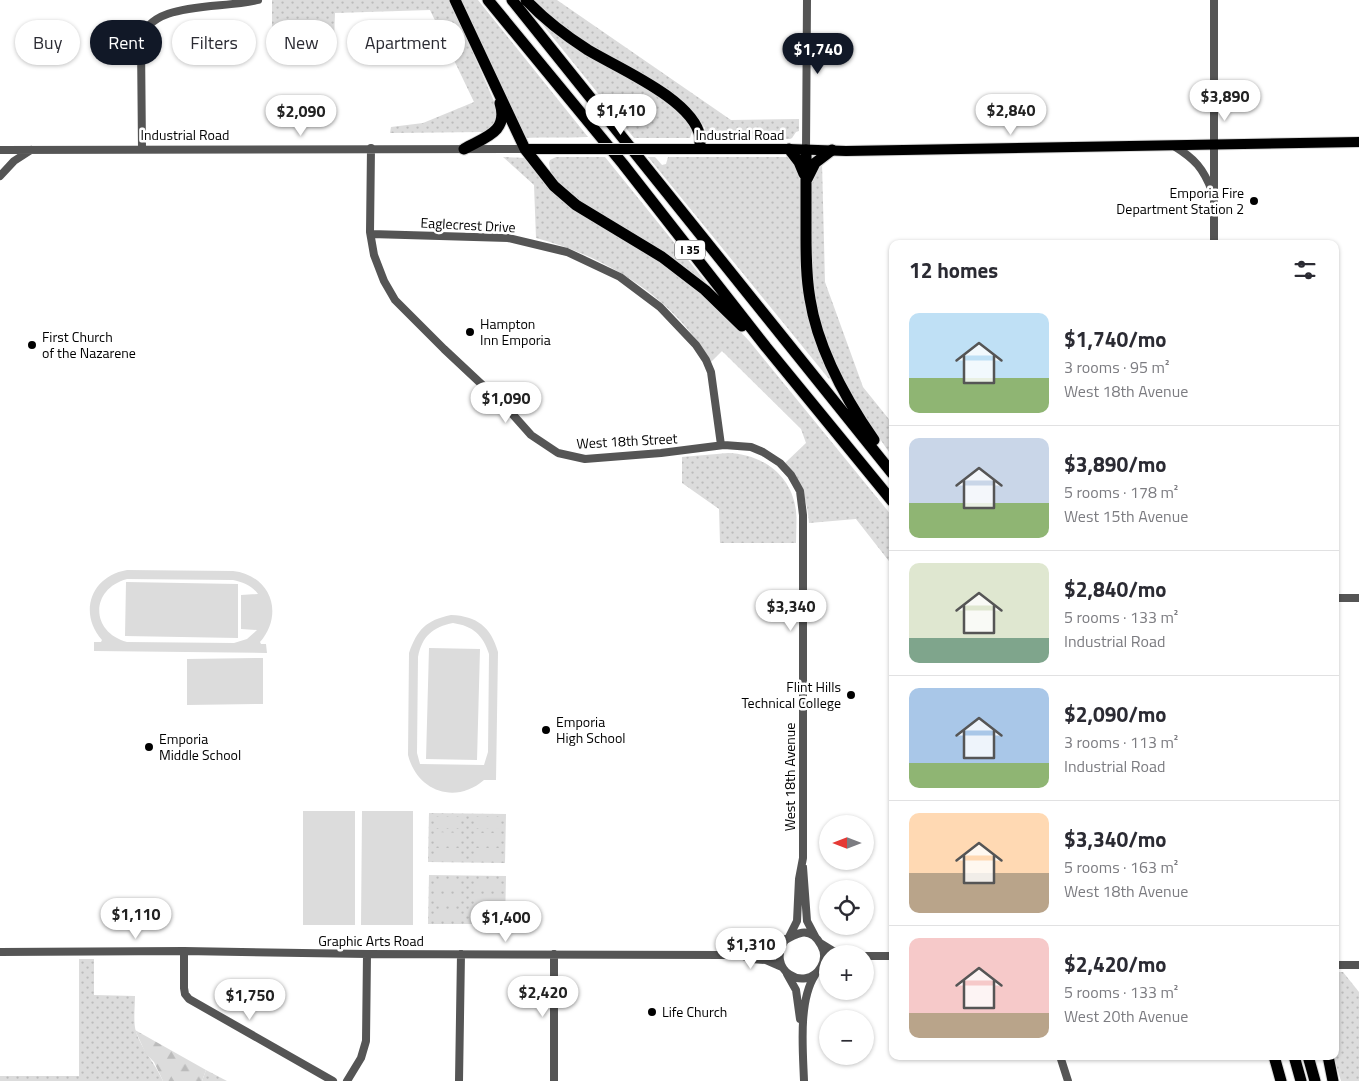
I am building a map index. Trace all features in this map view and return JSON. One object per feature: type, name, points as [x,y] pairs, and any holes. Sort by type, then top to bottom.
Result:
[{"type":"highway","points":[[455,0],[525,149],[554,186],[576,205],[662,257],[705,290],[766,347]]},
{"type":"highway","name":"I 35","points":[[488,0],[623,164],[766,347],[889,497]]},
{"type":"highway","name":"I 35","points":[[512,0],[889,469]]},
{"type":"highway","points":[[526,0],[559,30],[586,49],[664,93],[683,110],[694,124],[700,136],[700,148]]},
{"type":"highway","points":[[464,149],[497,130],[502,121],[502,110],[496,89]]},
{"type":"highway","points":[[790,149],[799,162],[806,180]]},
{"type":"highway","points":[[806,150],[806,275],[815,323],[841,388],[889,464]]},
{"type":"highway","points":[[806,180],[815,163],[832,150]]},
{"type":"highway","points":[[1275,1060],[1281,1081]]},
{"type":"highway","points":[[1295,1060],[1301,1081]]},
{"type":"highway","points":[[1309,1060],[1315,1081]]},
{"type":"highway","points":[[1329,1060],[1333,1081]]},
{"type":"main road","name":"Industrial Road","points":[[525,149],[700,148],[832,150],[1359,142]]},
{"type":"street","points":[[142,150],[141,43],[144,26],[149,19],[168,5],[184,2],[243,2],[258,0]]},
{"type":"street","points":[[806,150],[807,0]]},
{"type":"street","points":[[1214,0],[1214,240]]},
{"type":"street","points":[[1172,145],[1197,163],[1204,173],[1214,197]]},
{"type":"street","name":"West 18th Street","points":[[371,148],[371,234],[374,255],[394,300],[507,408],[531,435],[558,453],[585,459],[661,453],[721,445],[751,447],[780,463],[791,475],[800,491],[802,511]]},
{"type":"street","name":"Industrial Road","points":[[0,150],[525,149]]},
{"type":"street","points":[[0,176],[14,161],[31,150]]},
{"type":"street","name":"Eaglecrest Drive","points":[[371,234],[508,238],[567,252],[620,277],[660,307],[696,345],[706,360],[714,394],[721,445]]},
{"type":"street","name":"West 18th Avenue","points":[[802,511],[803,863],[807,921],[818,940]]},
{"type":"street","points":[[1339,598],[1359,598]]},
{"type":"street","name":"West 18th Avenue","points":[[787,938],[797,921],[799,879],[803,863]]},
{"type":"street","points":[[803,1029],[796,990],[784,970],[779,953],[781,945],[787,938],[803,933],[825,945]]},
{"type":"street","name":"Graphic Arts Road","points":[[741,956],[751,952],[770,949],[787,938]]},
{"type":"street","points":[[804,1081],[803,1029],[807,990],[824,956],[823,949],[818,940]]},
{"type":"street","points":[[184,951],[184,988],[185,994],[189,999],[333,1081]]},
{"type":"street","name":"Graphic Arts Road","points":[[0,952],[184,951],[741,956],[766,960],[784,970]]},
{"type":"street","points":[[347,1081],[361,1058],[366,1041],[366,954]]},
{"type":"street","points":[[459,1081],[460,954]]},
{"type":"street","points":[[554,954],[554,1081]]},
{"type":"street","points":[[874,956],[889,956]]},
{"type":"street","points":[[1339,965],[1359,965]]},
{"type":"street","points":[[784,970],[798,978],[804,978],[817,972]]},
{"type":"street","points":[[1061,1060],[1068,1081]]},
{"type":"green space","points":[[272,0],[450,0],[459,20],[435,20],[430,10],[335,13],[335,20],[272,20]]},
{"type":"green space","points":[[459,0],[478,0],[588,137],[523,138]]},
{"type":"green space","points":[[532,0],[557,0],[731,120],[799,119],[799,131],[790,139],[715,139],[705,131],[705,128],[693,112],[679,97],[656,81],[575,35]]},
{"type":"green space","points":[[534,14],[649,88],[688,120],[692,131],[690,138],[634,138]]},
{"type":"green space","points":[[465,34],[497,108],[496,123],[487,131],[482,132],[390,133],[391,127],[423,123],[474,102],[456,65],[465,65]]},
{"type":"green space","points":[[503,157],[526,158],[562,201],[581,215],[629,240],[664,262],[722,312],[750,342],[889,512],[889,561],[856,519],[809,523],[807,506],[802,491],[785,463],[806,443],[801,429],[722,351],[711,362],[678,318],[658,299],[636,283],[613,268],[588,256],[536,238],[534,185]]},
{"type":"green space","points":[[556,157],[605,157],[706,282],[703,284],[594,213],[561,187],[551,174],[549,163],[550,160]]},
{"type":"green space","points":[[648,157],[655,157],[662,165],[666,164],[668,157],[789,157],[797,170],[800,181],[801,245],[831,377],[829,379]]},
{"type":"green space","points":[[822,163],[825,282],[863,387],[889,419],[889,452],[844,382],[826,342],[820,321],[812,279],[811,258],[810,187],[813,173]]},
{"type":"green space","points":[[728,453],[752,457],[763,462],[782,477],[793,498],[796,511],[796,543],[720,543],[719,509],[682,483],[682,457]]},
{"type":"green space","points":[[127,570],[233,571],[246,574],[256,580],[270,597],[272,619],[268,631],[260,642],[261,644],[266,644],[267,653],[94,651],[94,642],[101,642],[102,640],[91,619],[92,597],[105,580]],"holes":[[[127,579],[233,580],[247,585],[258,594],[241,595],[241,629],[257,630],[247,639],[234,643],[127,642],[115,637],[106,629],[101,620],[99,610],[106,592],[115,584]]]},
{"type":"green space","points":[[126,582],[238,584],[238,638],[125,636]]},
{"type":"green space","points":[[460,616],[482,624],[495,643],[498,652],[496,780],[484,780],[473,788],[450,793],[428,785],[420,778],[408,755],[409,653],[419,632],[429,623],[442,617]],"holes":[[[453,623],[460,624],[476,632],[487,647],[489,654],[488,752],[484,765],[420,764],[417,753],[418,657],[422,643],[434,630]]]},
{"type":"green space","points":[[429,648],[480,649],[477,760],[426,759]]},
{"type":"green space","points":[[263,658],[263,704],[187,705],[187,659]]},
{"type":"green space","points":[[303,811],[355,811],[355,925],[303,925]]},
{"type":"green space","points":[[362,811],[413,811],[413,925],[361,925]]},
{"type":"green space","points":[[429,813],[506,814],[505,863],[428,862]]},
{"type":"green space","points":[[435,817],[459,817],[459,828],[435,828]]},
{"type":"green space","points":[[475,817],[500,817],[499,829],[475,828]]},
{"type":"green space","points":[[435,832],[459,833],[459,844],[435,844]]},
{"type":"green space","points":[[475,833],[499,833],[499,844],[475,844]]},
{"type":"green space","points":[[435,848],[459,848],[459,860],[435,859]]},
{"type":"green space","points":[[476,848],[500,848],[499,860],[475,859]]},
{"type":"green space","points":[[429,875],[506,876],[505,924],[428,924]]},
{"type":"green space","points":[[435,879],[459,879],[459,890],[435,890]]},
{"type":"green space","points":[[475,879],[499,879],[499,890],[475,890]]},
{"type":"green space","points":[[435,894],[459,894],[459,906],[435,905]]},
{"type":"green space","points":[[475,894],[499,895],[499,906],[475,906]]},
{"type":"green space","points":[[435,910],[459,910],[459,921],[435,921]]},
{"type":"green space","points":[[475,910],[499,910],[499,921],[475,921]]},
{"type":"green space","points":[[79,959],[94,959],[94,995],[135,996],[134,1019],[136,1032],[163,1081],[0,1081],[0,1076],[79,1076]]},
{"type":"green space","points":[[1339,972],[1343,972],[1359,992],[1359,1081],[1341,1081],[1334,1060],[1339,1060]]},
{"type":"green space","points":[[135,1030],[206,1070],[202,1081],[163,1081],[154,1062],[146,1054]]},
{"type":"green space","points":[[206,1070],[227,1081],[202,1081]]},
{"type":"place","name":"Emporia Fire Department Station 2","points":[[1254,201]]},
{"type":"place","name":"Hampton Inn Emporia","points":[[470,332]]},
{"type":"place","name":"First Church of the Nazarene","points":[[32,345]]},
{"type":"place","name":"Flint Hills Technical College","points":[[851,695]]},
{"type":"place","name":"Emporia High School","points":[[546,730]]},
{"type":"place","name":"Emporia Middle School","points":[[149,747]]},
{"type":"place","name":"Life Church","points":[[652,1012]]}]
